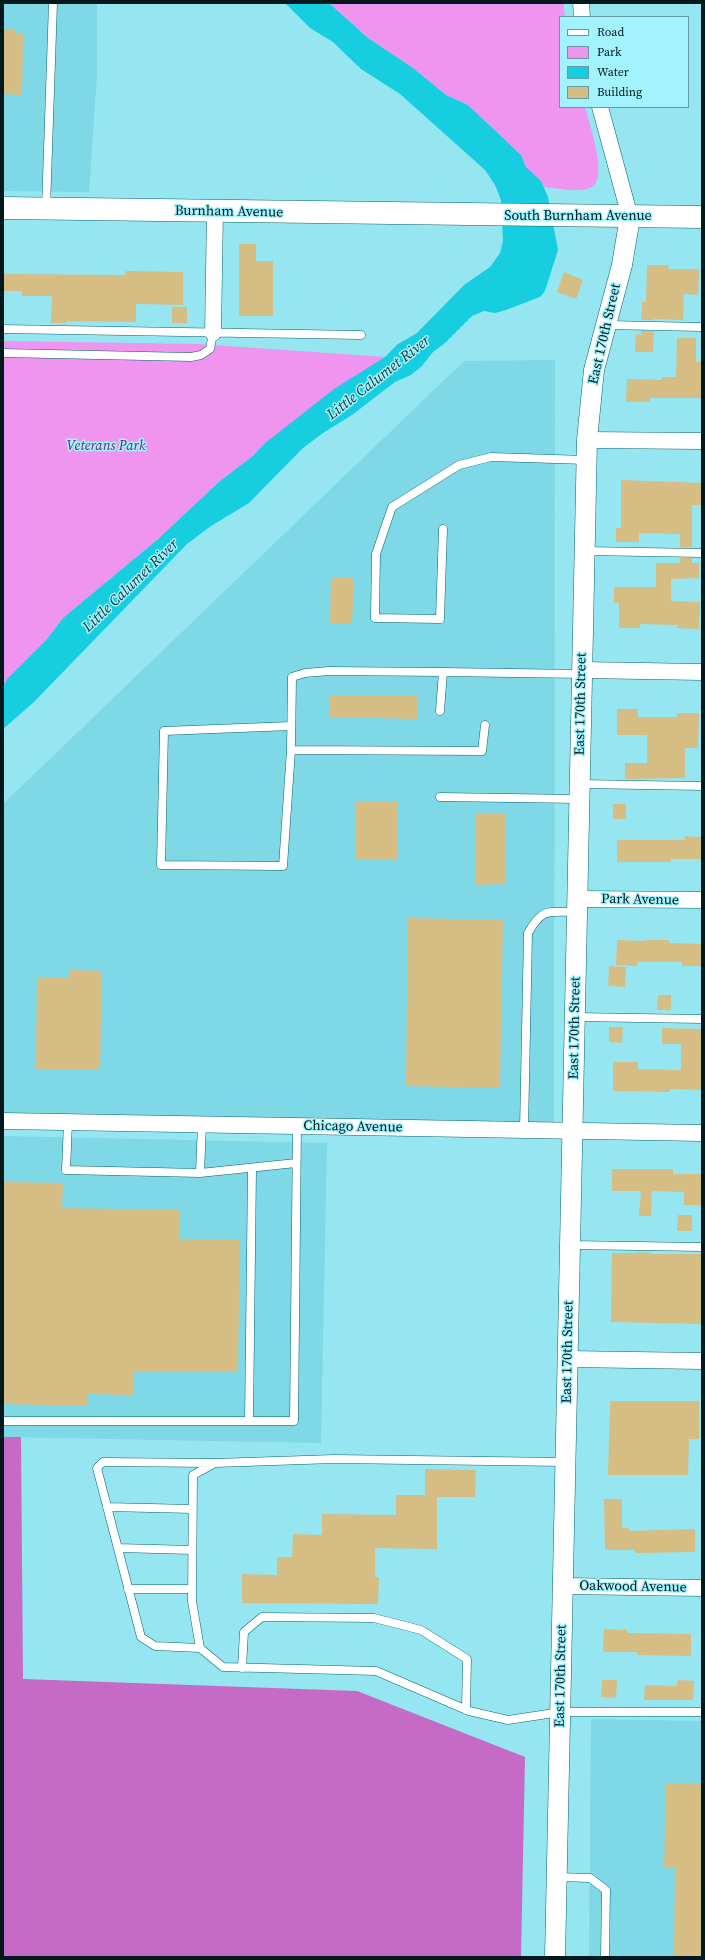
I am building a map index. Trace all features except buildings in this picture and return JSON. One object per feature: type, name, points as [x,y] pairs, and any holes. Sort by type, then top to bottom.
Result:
[{"type":"main road","name":"Burnham Avenue","points":[[3,208],[455,215]]},
{"type":"main road","name":"South Burnham Avenue","points":[[455,215],[702,217]]},
{"type":"street","points":[[581,3],[582,16]]},
{"type":"street","name":"East 170th Street","points":[[555,1957],[586,460],[594,370],[622,264],[630,217],[600,108]]},
{"type":"street","points":[[213,333],[215,211]]},
{"type":"street","points":[[587,440],[702,441]]},
{"type":"street","points":[[582,672],[702,672]]},
{"type":"street","name":"Park Avenue","points":[[577,905],[702,900]]},
{"type":"street","name":"Chicago Avenue","points":[[3,1121],[702,1133]]},
{"type":"street","points":[[568,1359],[702,1361]]},
{"type":"street","name":"Oakwood Avenue","points":[[563,1586],[702,1588]]},
{"type":"lane","points":[[46,208],[53,3]]},
{"type":"lane","points":[[606,325],[702,327]]},
{"type":"lane","points":[[3,329],[361,335]]},
{"type":"lane","points":[[3,353],[191,357],[201,355],[210,349],[213,333]]},
{"type":"lane","points":[[443,529],[440,619],[374,618],[376,554],[392,507],[459,464],[491,457],[586,460]]},
{"type":"lane","points":[[585,551],[702,553]]},
{"type":"lane","points":[[291,726],[164,731],[160,865],[283,866],[291,750],[292,677],[305,673],[329,671],[582,672]]},
{"type":"lane","points":[[440,711],[443,672]]},
{"type":"lane","points":[[291,750],[482,750],[485,725]]},
{"type":"lane","points":[[440,796],[702,786]]},
{"type":"lane","points":[[524,1130],[528,934],[536,919],[544,912],[577,905]]},
{"type":"lane","points":[[575,1017],[702,1019]]},
{"type":"lane","points":[[68,1122],[66,1170],[200,1173],[252,1169],[296,1163]]},
{"type":"lane","points":[[200,1173],[202,1124]]},
{"type":"lane","points":[[3,1421],[294,1421],[297,1126]]},
{"type":"lane","points":[[249,1421],[252,1169]]},
{"type":"lane","points":[[570,1245],[702,1247]]},
{"type":"lane","points":[[566,1462],[334,1459],[215,1463],[103,1462],[97,1468],[141,1637],[155,1646],[200,1648],[223,1667],[376,1671],[466,1710],[508,1720],[561,1712],[702,1712]]},
{"type":"lane","points":[[200,1648],[192,1601],[193,1475],[215,1463]]},
{"type":"lane","points":[[107,1507],[193,1509]]},
{"type":"lane","points":[[118,1548],[192,1550]]},
{"type":"lane","points":[[128,1589],[192,1589]]},
{"type":"lane","points":[[242,1668],[244,1632],[262,1617],[374,1618],[421,1630],[467,1659],[466,1710]]},
{"type":"lane","points":[[557,1877],[590,1878],[606,1890],[605,1957]]},
{"type":"shaded area","points":[[3,3],[97,3],[97,75],[89,192],[3,191]]},
{"type":"shaded area","points":[[555,360],[554,1130],[3,1121],[3,804],[464,361]]},
{"type":"shaded area","points":[[3,1136],[327,1143],[321,1443],[3,1437]]},
{"type":"shaded area","points":[[3,1437],[21,1437],[23,1679],[357,1691],[525,1757],[521,1957],[3,1957]]},
{"type":"shaded area","points":[[591,1719],[702,1721],[702,1957],[589,1957]]},
{"type":"green space","points":[[329,3],[563,3],[565,16],[559,16],[559,108],[585,108],[594,138],[598,164],[596,183],[590,188],[579,190],[544,187],[541,181],[526,167],[521,155],[468,105],[446,95],[413,68],[368,38]]},
{"type":"green space","name":"Veterans Park","points":[[3,341],[199,344],[385,357],[264,444],[253,456],[220,481],[157,540],[63,618],[47,639],[7,679],[3,687]]},
{"type":"water","name":"Little Calumet River","points":[[285,3],[329,3],[368,38],[413,68],[446,95],[468,105],[521,155],[526,167],[541,181],[548,197],[558,250],[545,291],[540,297],[506,310],[495,313],[484,311],[472,316],[445,343],[433,352],[422,366],[411,375],[395,382],[352,415],[323,433],[303,448],[249,503],[211,526],[187,544],[34,702],[3,729],[3,687],[7,679],[47,639],[63,618],[157,540],[220,481],[253,456],[264,444],[334,389],[385,357],[398,344],[417,333],[464,285],[490,267],[500,253],[503,241],[501,200],[495,185],[485,170],[400,94],[361,69],[333,42],[310,28]]}]
